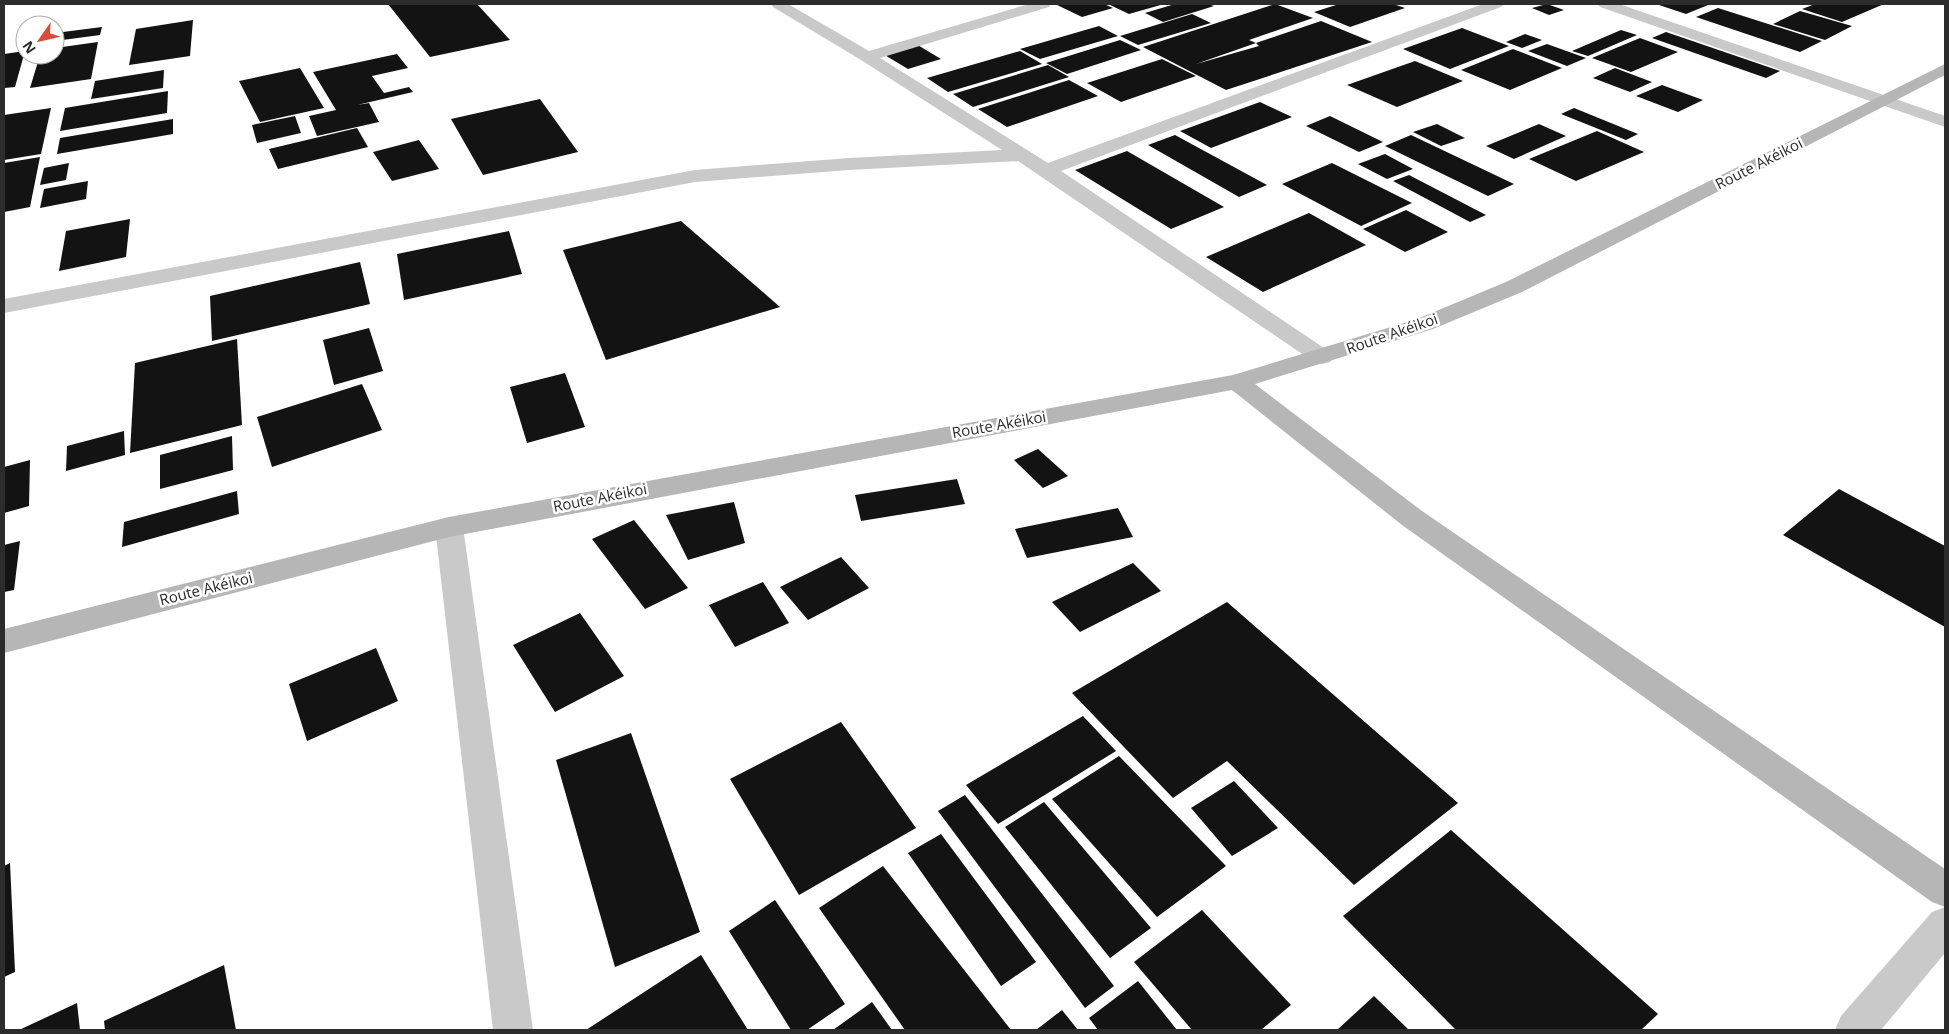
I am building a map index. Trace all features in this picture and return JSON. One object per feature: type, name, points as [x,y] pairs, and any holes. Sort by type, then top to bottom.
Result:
[{"type":"street","points":[[778,4],[867,57],[1046,170],[1322,357]]},
{"type":"street","points":[[867,57],[1044,4]]},
{"type":"street","points":[[1046,170],[1496,4]]},
{"type":"street","points":[[1605,4],[1945,122]]},
{"type":"street","name":"Route Akéikoi","points":[[4,641],[449,527],[1237,382],[1322,357],[1425,324],[1514,287],[1945,69]]},
{"type":"street","points":[[4,306],[695,176],[849,164],[1020,155]]},
{"type":"street","points":[[1237,382],[1412,518],[1945,890]]},
{"type":"street","points":[[449,527],[513,1030]]},
{"type":"street","points":[[1855,1030],[1945,925]]},
{"type":"building","points":[[388,4],[477,4],[510,40],[430,57]]},
{"type":"building","points":[[1055,4],[1104,4],[1113,8],[1082,17]]},
{"type":"building","points":[[1108,4],[1164,4],[1129,14]]},
{"type":"building","points":[[1175,4],[1208,4],[1214,6],[1163,22],[1145,13]]},
{"type":"building","points":[[1275,4],[1313,18],[1249,40],[1256,43],[1321,21],[1372,42],[1226,90],[1143,47]],"holes":[[[1256,43],[1259,46],[1196,64]]]},
{"type":"building","points":[[1339,4],[1393,4],[1405,8],[1350,27],[1314,12]]},
{"type":"building","points":[[1547,4],[1564,10],[1549,15],[1532,8]]},
{"type":"building","points":[[1656,4],[1704,4],[1708,5],[1686,14]]},
{"type":"building","points":[[1815,4],[1884,4],[1842,22],[1802,9]]},
{"type":"building","points":[[1718,8],[1822,41],[1800,52],[1696,17]]},
{"type":"building","points":[[1800,11],[1852,26],[1825,40],[1773,24]]},
{"type":"building","points":[[1192,14],[1211,23],[1138,45],[1120,36]]},
{"type":"building","points":[[193,20],[190,56],[129,65],[136,29]]},
{"type":"building","points":[[1099,26],[1118,36],[1040,59],[1020,49]]},
{"type":"building","points":[[102,27],[100,35],[65,40],[65,32]]},
{"type":"building","points":[[1462,28],[1509,46],[1450,69],[1403,49]]},
{"type":"building","points":[[1621,30],[1637,35],[1588,56],[1572,51]]},
{"type":"building","points":[[1666,32],[1780,71],[1766,78],[1652,38]]},
{"type":"building","points":[[1525,34],[1542,40],[1522,48],[1506,42]]},
{"type":"building","points":[[1640,38],[1678,52],[1631,72],[1592,58]]},
{"type":"building","points":[[1120,40],[1141,50],[1067,74],[1046,63]]},
{"type":"building","points":[[98,42],[91,79],[30,88],[37,65],[65,65],[65,47]]},
{"type":"building","points":[[916,44],[941,59],[908,69],[883,54]]},
{"type":"building","points":[[1547,44],[1586,58],[1567,66],[1528,51]]},
{"type":"building","points":[[1513,49],[1562,68],[1510,90],[1461,70]]},
{"type":"building","points":[[1020,51],[1042,64],[948,92],[927,78]]},
{"type":"building","points":[[15,52],[15,65],[21,65],[15,87],[4,88],[4,54]]},
{"type":"building","points":[[397,54],[408,68],[372,76],[384,93],[409,87],[413,92],[357,105],[369,103],[379,122],[317,136],[309,116],[336,110],[313,72]]},
{"type":"building","points":[[1162,59],[1196,76],[1121,102],[1087,83]]},
{"type":"building","points":[[1415,61],[1463,81],[1397,107],[1347,85]]},
{"type":"building","points":[[1048,65],[1069,77],[973,107],[953,94]]},
{"type":"building","points":[[300,68],[324,108],[260,122],[239,81]]},
{"type":"building","points":[[1615,68],[1652,82],[1630,92],[1593,78]]},
{"type":"building","points":[[164,70],[163,88],[91,99],[95,81]]},
{"type":"building","points":[[1069,80],[1098,96],[1007,127],[978,109]]},
{"type":"building","points":[[1662,85],[1703,100],[1678,112],[1636,96]]},
{"type":"building","points":[[168,91],[167,113],[60,131],[65,108]]},
{"type":"building","points":[[540,99],[578,152],[483,175],[451,119]]},
{"type":"building","points":[[1260,102],[1292,117],[1211,148],[1180,131]]},
{"type":"building","points":[[51,108],[41,154],[4,160],[4,115]]},
{"type":"building","points":[[1574,108],[1638,134],[1626,140],[1561,114]]},
{"type":"building","points":[[295,116],[301,133],[257,143],[252,125]]},
{"type":"building","points":[[1330,116],[1383,142],[1359,152],[1306,126]]},
{"type":"building","points":[[173,119],[173,134],[57,154],[60,138]]},
{"type":"building","points":[[1437,124],[1465,138],[1441,146],[1413,132]]},
{"type":"building","points":[[1539,124],[1566,136],[1514,159],[1486,146]]},
{"type":"building","points":[[357,128],[368,147],[278,169],[269,149]]},
{"type":"building","points":[[1597,131],[1644,152],[1576,181],[1529,159]]},
{"type":"building","points":[[1175,135],[1267,185],[1239,197],[1148,145]]},
{"type":"building","points":[[1411,135],[1514,184],[1488,196],[1385,146]]},
{"type":"building","points":[[419,140],[439,169],[392,181],[373,152]]},
{"type":"building","points":[[1127,151],[1224,207],[1171,229],[1075,170]]},
{"type":"building","points":[[1385,154],[1413,169],[1387,179],[1358,164]]},
{"type":"building","points":[[40,157],[30,207],[4,212],[4,163]]},
{"type":"building","points":[[69,163],[66,180],[40,185],[44,168]]},
{"type":"building","points":[[1332,163],[1412,203],[1361,226],[1282,184]]},
{"type":"building","points":[[1409,175],[1486,215],[1470,222],[1393,181]]},
{"type":"building","points":[[88,181],[86,199],[40,208],[44,189]]},
{"type":"building","points":[[1406,210],[1448,232],[1405,252],[1363,229]]},
{"type":"building","points":[[1309,213],[1366,245],[1263,292],[1206,257]]},
{"type":"building","points":[[130,219],[126,257],[59,271],[66,231]]},
{"type":"building","points":[[681,221],[780,307],[606,360],[563,250]]},
{"type":"building","points":[[509,231],[522,274],[404,300],[397,254]]},
{"type":"building","points":[[360,262],[370,304],[212,341],[210,296]]},
{"type":"building","points":[[369,328],[383,371],[334,385],[323,340]]},
{"type":"building","points":[[237,339],[242,425],[130,453],[135,363]]},
{"type":"building","points":[[565,373],[585,427],[527,443],[510,387]]},
{"type":"building","points":[[362,384],[382,430],[272,467],[257,417]]},
{"type":"building","points":[[124,431],[125,455],[66,471],[67,446]]},
{"type":"building","points":[[232,436],[233,470],[160,489],[160,455]]},
{"type":"building","points":[[1038,449],[1068,476],[1043,488],[1014,460]]},
{"type":"building","points":[[30,460],[29,506],[4,513],[4,467]]},
{"type":"building","points":[[957,479],[965,504],[861,521],[855,495]]},
{"type":"building","points":[[1839,489],[1945,546],[1945,627],[1783,535]]},
{"type":"building","points":[[237,491],[239,514],[122,547],[124,522]]},
{"type":"building","points":[[734,502],[745,543],[688,560],[666,515]]},
{"type":"building","points":[[1118,508],[1133,537],[1027,558],[1015,529]]},
{"type":"building","points":[[634,520],[688,588],[645,609],[592,539]]},
{"type":"building","points":[[20,541],[14,590],[4,592],[4,545]]},
{"type":"building","points":[[841,557],[869,588],[808,620],[780,587]]},
{"type":"building","points":[[1133,563],[1161,591],[1080,632],[1052,602]]},
{"type":"building","points":[[763,582],[789,623],[735,647],[709,605]]},
{"type":"building","points":[[1227,602],[1458,803],[1354,885],[1227,761],[1173,798],[1072,693]]},
{"type":"building","points":[[580,613],[624,676],[555,712],[513,645]]},
{"type":"building","points":[[376,648],[398,701],[307,741],[289,684]]},
{"type":"building","points":[[1083,716],[1116,751],[998,824],[966,785]]},
{"type":"building","points":[[841,722],[916,828],[799,895],[730,779]]},
{"type":"building","points":[[631,733],[700,932],[615,967],[556,760]]},
{"type":"building","points":[[1119,756],[1226,866],[1157,917],[1052,799]]},
{"type":"building","points":[[1234,781],[1278,828],[1232,856],[1191,808]]},
{"type":"building","points":[[965,795],[1114,986],[1085,1008],[938,811]]},
{"type":"building","points":[[1044,802],[1151,928],[1110,958],[1005,827]]},
{"type":"building","points":[[1451,830],[1658,1014],[1641,1030],[1456,1030],[1343,916]]},
{"type":"building","points":[[941,834],[1036,962],[1001,986],[908,853]]},
{"type":"building","points":[[10,863],[15,972],[4,977],[4,866]]},
{"type":"building","points":[[883,866],[1011,1030],[905,1030],[819,908]]},
{"type":"building","points":[[775,900],[845,1004],[807,1030],[791,1030],[729,931]]},
{"type":"building","points":[[1202,910],[1291,1005],[1261,1030],[1192,1030],[1134,962]]},
{"type":"building","points":[[701,955],[748,1030],[586,1030]]},
{"type":"building","points":[[224,965],[236,1030],[105,1030],[104,1021]]},
{"type":"building","points":[[1138,981],[1177,1030],[1098,1030],[1089,1018]]},
{"type":"building","points":[[1374,996],[1409,1030],[1337,1030]]},
{"type":"building","points":[[872,1002],[892,1030],[833,1030]]},
{"type":"building","points":[[77,1003],[80,1030],[19,1030]]},
{"type":"building","points":[[1062,1010],[1078,1030],[1036,1030]]}]
